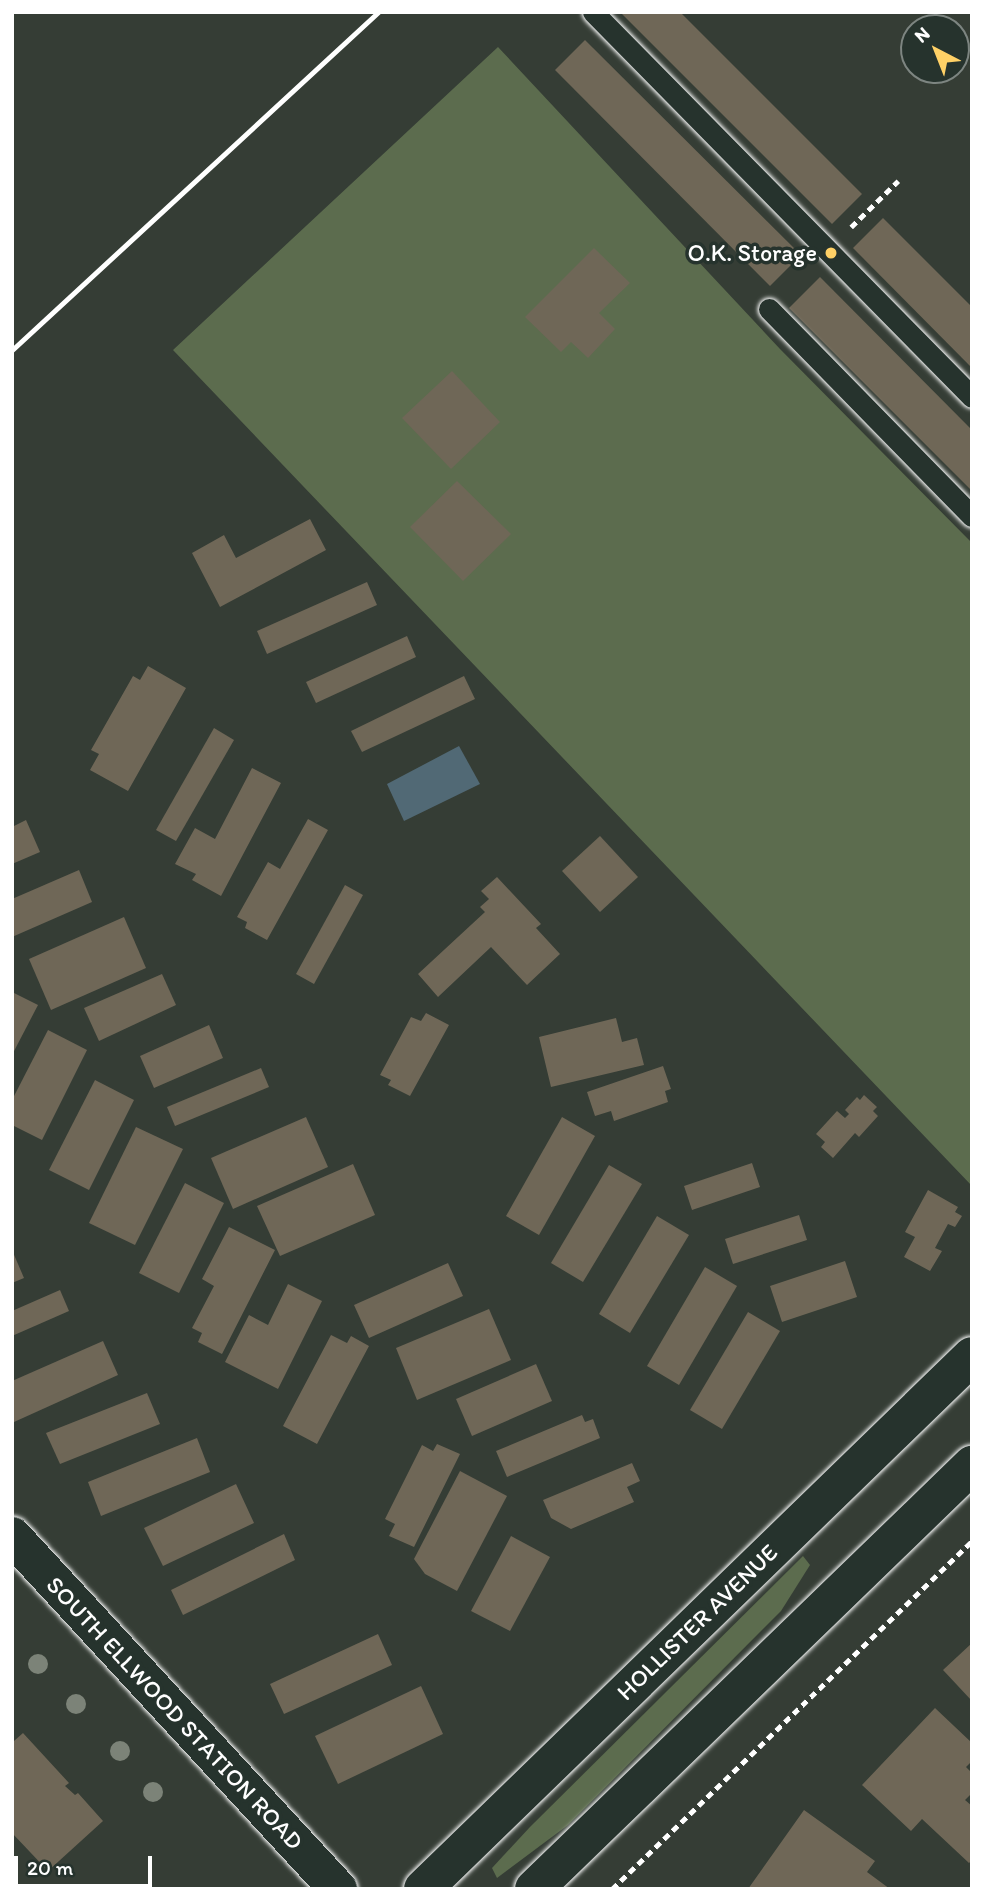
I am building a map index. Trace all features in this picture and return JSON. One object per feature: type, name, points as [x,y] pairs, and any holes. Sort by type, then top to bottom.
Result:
[{"type":"main road","name":"HOLLISTER AVENUE","points":[[423,1889],[972,1356]]},
{"type":"main road","points":[[534,1889],[972,1465]]},
{"type":"main road","name":"SOUTH ELLWOOD STATION ROAD","points":[[12,1536],[338,1889]]},
{"type":"lane","points":[[593,12],[972,397]]},
{"type":"lane","points":[[769,309],[972,516]]},
{"type":"path","points":[[612,1889],[972,1541]]},
{"type":"green space","points":[[498,47],[780,349],[972,543],[972,1186],[173,350]]},
{"type":"green space","points":[[803,1556],[810,1565],[781,1611],[568,1825],[497,1878],[492,1868],[530,1827]]},
{"type":"water","points":[[459,746],[480,784],[404,821],[387,784]]},
{"type":"building","points":[[620,12],[680,12],[862,194],[832,224]]},
{"type":"building","points":[[585,40],[801,255],[770,286],[555,70]]},
{"type":"building","points":[[883,218],[972,307],[972,368],[853,248]]},
{"type":"building","points":[[594,248],[630,283],[599,313],[615,329],[588,358],[571,342],[561,352],[525,317]]},
{"type":"building","points":[[820,277],[972,430],[972,491],[789,308]]},
{"type":"building","points":[[452,371],[500,422],[451,469],[402,418]]},
{"type":"building","points":[[457,481],[511,534],[463,581],[410,527]]},
{"type":"building","points":[[310,519],[326,550],[220,607],[192,553],[224,535],[236,558]]},
{"type":"building","points":[[367,582],[377,605],[267,654],[257,631]]},
{"type":"building","points":[[407,636],[416,657],[316,703],[306,682]]},
{"type":"building","points":[[148,666],[186,688],[128,791],[90,770],[99,754],[91,750],[133,676],[140,680]]},
{"type":"building","points":[[464,676],[475,699],[362,752],[351,731]]},
{"type":"building","points":[[214,728],[234,740],[176,841],[156,830]]},
{"type":"building","points":[[252,768],[281,783],[221,896],[192,880],[196,874],[175,864],[195,828],[215,839]]},
{"type":"building","points":[[308,819],[328,830],[267,940],[245,928],[247,922],[237,917],[268,862],[280,869]]},
{"type":"building","points":[[26,820],[40,852],[12,864],[12,827]]},
{"type":"building","points":[[600,836],[638,877],[600,912],[562,871]]},
{"type":"building","points":[[79,870],[92,902],[12,937],[12,899]]},
{"type":"building","points":[[497,877],[541,924],[536,928],[560,954],[527,985],[491,947],[438,997],[418,974],[485,912],[480,907],[489,899],[481,891]]},
{"type":"building","points":[[345,885],[363,895],[314,984],[296,974]]},
{"type":"building","points":[[124,917],[146,968],[51,1010],[29,959]]},
{"type":"building","points":[[162,974],[176,1005],[99,1041],[84,1008]]},
{"type":"building","points":[[12,992],[38,1005],[12,1055]]},
{"type":"building","points":[[426,1013],[449,1025],[410,1096],[388,1085],[391,1080],[380,1075],[411,1017],[421,1021]]},
{"type":"building","points":[[616,1018],[622,1042],[637,1038],[644,1065],[551,1087],[539,1037]]},
{"type":"building","points":[[209,1025],[223,1058],[154,1088],[140,1056]]},
{"type":"building","points":[[48,1030],[87,1050],[42,1140],[12,1125],[12,1100]]},
{"type":"building","points":[[663,1066],[671,1089],[665,1091],[668,1102],[614,1121],[611,1111],[595,1116],[587,1092]]},
{"type":"building","points":[[261,1068],[269,1087],[175,1126],[167,1107]]},
{"type":"building","points":[[95,1080],[134,1100],[89,1190],[49,1170]]},
{"type":"building","points":[[864,1095],[877,1107],[873,1111],[878,1116],[859,1137],[855,1133],[833,1158],[821,1147],[825,1142],[816,1134],[837,1111],[845,1118],[849,1114],[845,1110],[857,1097],[860,1100]]},
{"type":"building","points":[[306,1117],[328,1167],[233,1209],[211,1158]]},
{"type":"building","points":[[562,1117],[595,1136],[539,1235],[506,1216]]},
{"type":"building","points":[[136,1127],[183,1149],[135,1245],[89,1223]]},
{"type":"building","points":[[752,1163],[760,1187],[692,1210],[684,1186]]},
{"type":"building","points":[[353,1164],[375,1215],[280,1256],[257,1206]]},
{"type":"building","points":[[609,1165],[642,1184],[583,1282],[551,1263]]},
{"type":"building","points":[[185,1183],[224,1203],[179,1293],[139,1273]]},
{"type":"building","points":[[928,1190],[958,1207],[955,1212],[962,1216],[955,1227],[948,1224],[935,1248],[942,1251],[930,1271],[904,1257],[915,1237],[905,1232]]},
{"type":"building","points":[[799,1215],[807,1240],[733,1264],[725,1239]]},
{"type":"building","points":[[657,1216],[689,1235],[630,1333],[599,1314]]},
{"type":"building","points":[[229,1227],[275,1250],[222,1354],[198,1342],[202,1333],[192,1328],[214,1286],[202,1279]]},
{"type":"building","points":[[12,1250],[24,1278],[12,1283]]},
{"type":"building","points":[[845,1261],[857,1297],[782,1322],[770,1286]]},
{"type":"building","points":[[448,1263],[463,1296],[369,1338],[354,1305]]},
{"type":"building","points":[[705,1267],[737,1286],[679,1385],[647,1366]]},
{"type":"building","points":[[288,1284],[322,1301],[278,1389],[225,1362],[249,1315],[268,1325]]},
{"type":"building","points":[[60,1290],[69,1311],[12,1336],[12,1311]]},
{"type":"building","points":[[489,1309],[511,1360],[417,1400],[396,1348]]},
{"type":"building","points":[[748,1312],[780,1331],[722,1429],[690,1410]]},
{"type":"building","points":[[331,1335],[347,1343],[351,1336],[369,1346],[317,1444],[283,1426]]},
{"type":"building","points":[[103,1341],[118,1375],[14,1422],[12,1381]]},
{"type":"building","points":[[536,1364],[552,1401],[472,1436],[456,1399]]},
{"type":"building","points":[[147,1393],[160,1424],[60,1464],[46,1433]]},
{"type":"building","points":[[582,1415],[585,1422],[593,1419],[600,1438],[507,1477],[496,1451]]},
{"type":"building","points":[[197,1438],[210,1472],[101,1516],[88,1482]]},
{"type":"building","points":[[437,1444],[460,1454],[414,1547],[389,1536],[395,1524],[385,1519],[422,1445],[433,1451]]},
{"type":"building","points":[[632,1463],[640,1481],[627,1487],[634,1502],[571,1529],[551,1518],[543,1500]]},
{"type":"building","points":[[460,1471],[507,1496],[457,1591],[425,1574],[414,1559]]},
{"type":"building","points":[[236,1484],[254,1523],[163,1566],[144,1528]]},
{"type":"building","points":[[284,1534],[295,1560],[183,1615],[171,1590]]},
{"type":"building","points":[[511,1536],[550,1557],[510,1631],[471,1611]]},
{"type":"building","points":[[378,1634],[392,1665],[284,1714],[270,1684]]},
{"type":"building","points":[[972,1643],[972,1701],[943,1670]]},
{"type":"building","points":[[421,1686],[443,1734],[338,1784],[315,1736]]},
{"type":"building","points":[[935,1708],[972,1743],[972,1761],[966,1767],[972,1773],[972,1793],[965,1800],[972,1806],[972,1860],[969,1863],[922,1819],[911,1831],[862,1785]]},
{"type":"building","points":[[23,1733],[69,1783],[65,1786],[75,1795],[78,1793],[103,1821],[48,1871],[12,1833],[12,1738],[14,1741]]},
{"type":"building","points":[[804,1810],[875,1861],[867,1872],[890,1889],[748,1889]]},
{"type":"railway","points":[[12,350],[378,12]]},
{"type":"place","name":"O.K. Storage","points":[[831,253]]}]
